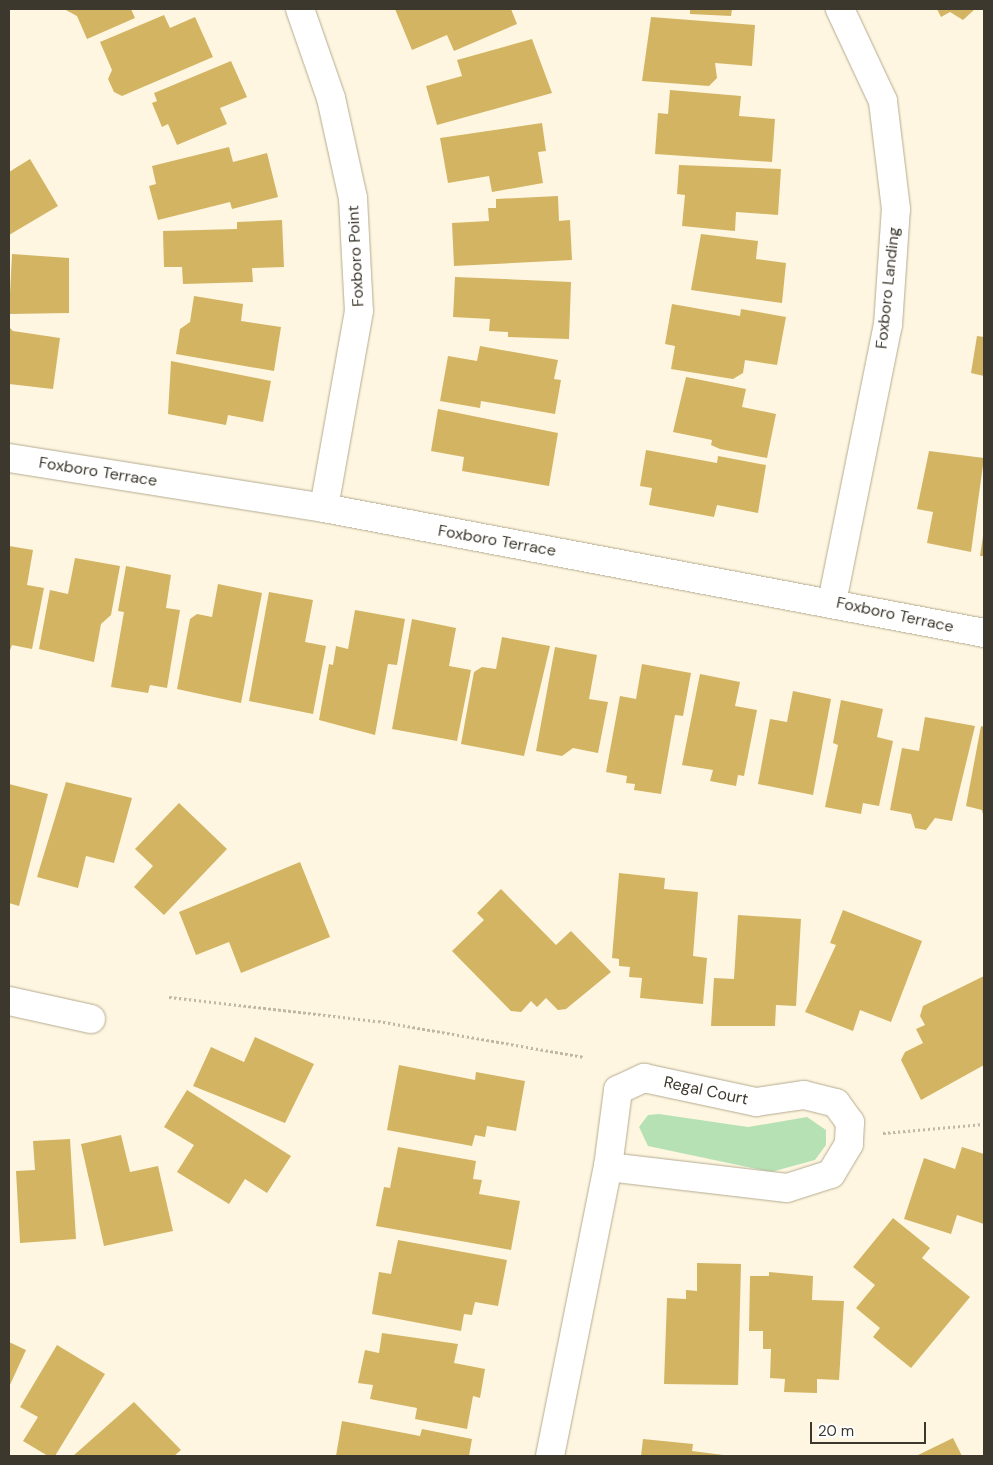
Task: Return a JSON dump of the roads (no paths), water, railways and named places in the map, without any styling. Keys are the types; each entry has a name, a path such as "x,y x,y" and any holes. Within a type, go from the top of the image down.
{"street":[{"name":"Foxboro Point","path":"300,9 331,98 353,198 359,311 324,508"},
{"name":"Foxboro Landing","path":"832,602 888,325 896,209 883,101 840,9"},
{"name":"Foxboro Terrace","path":"9,458 324,508 832,602 984,634"},
{"path":"9,1001 91,1019"},
{"name":"Regal Court","path":"550,1456 608,1167 618,1090 644,1078 756,1102 804,1095 836,1103 850,1122 849,1144 831,1174 787,1188 608,1167"}]}
